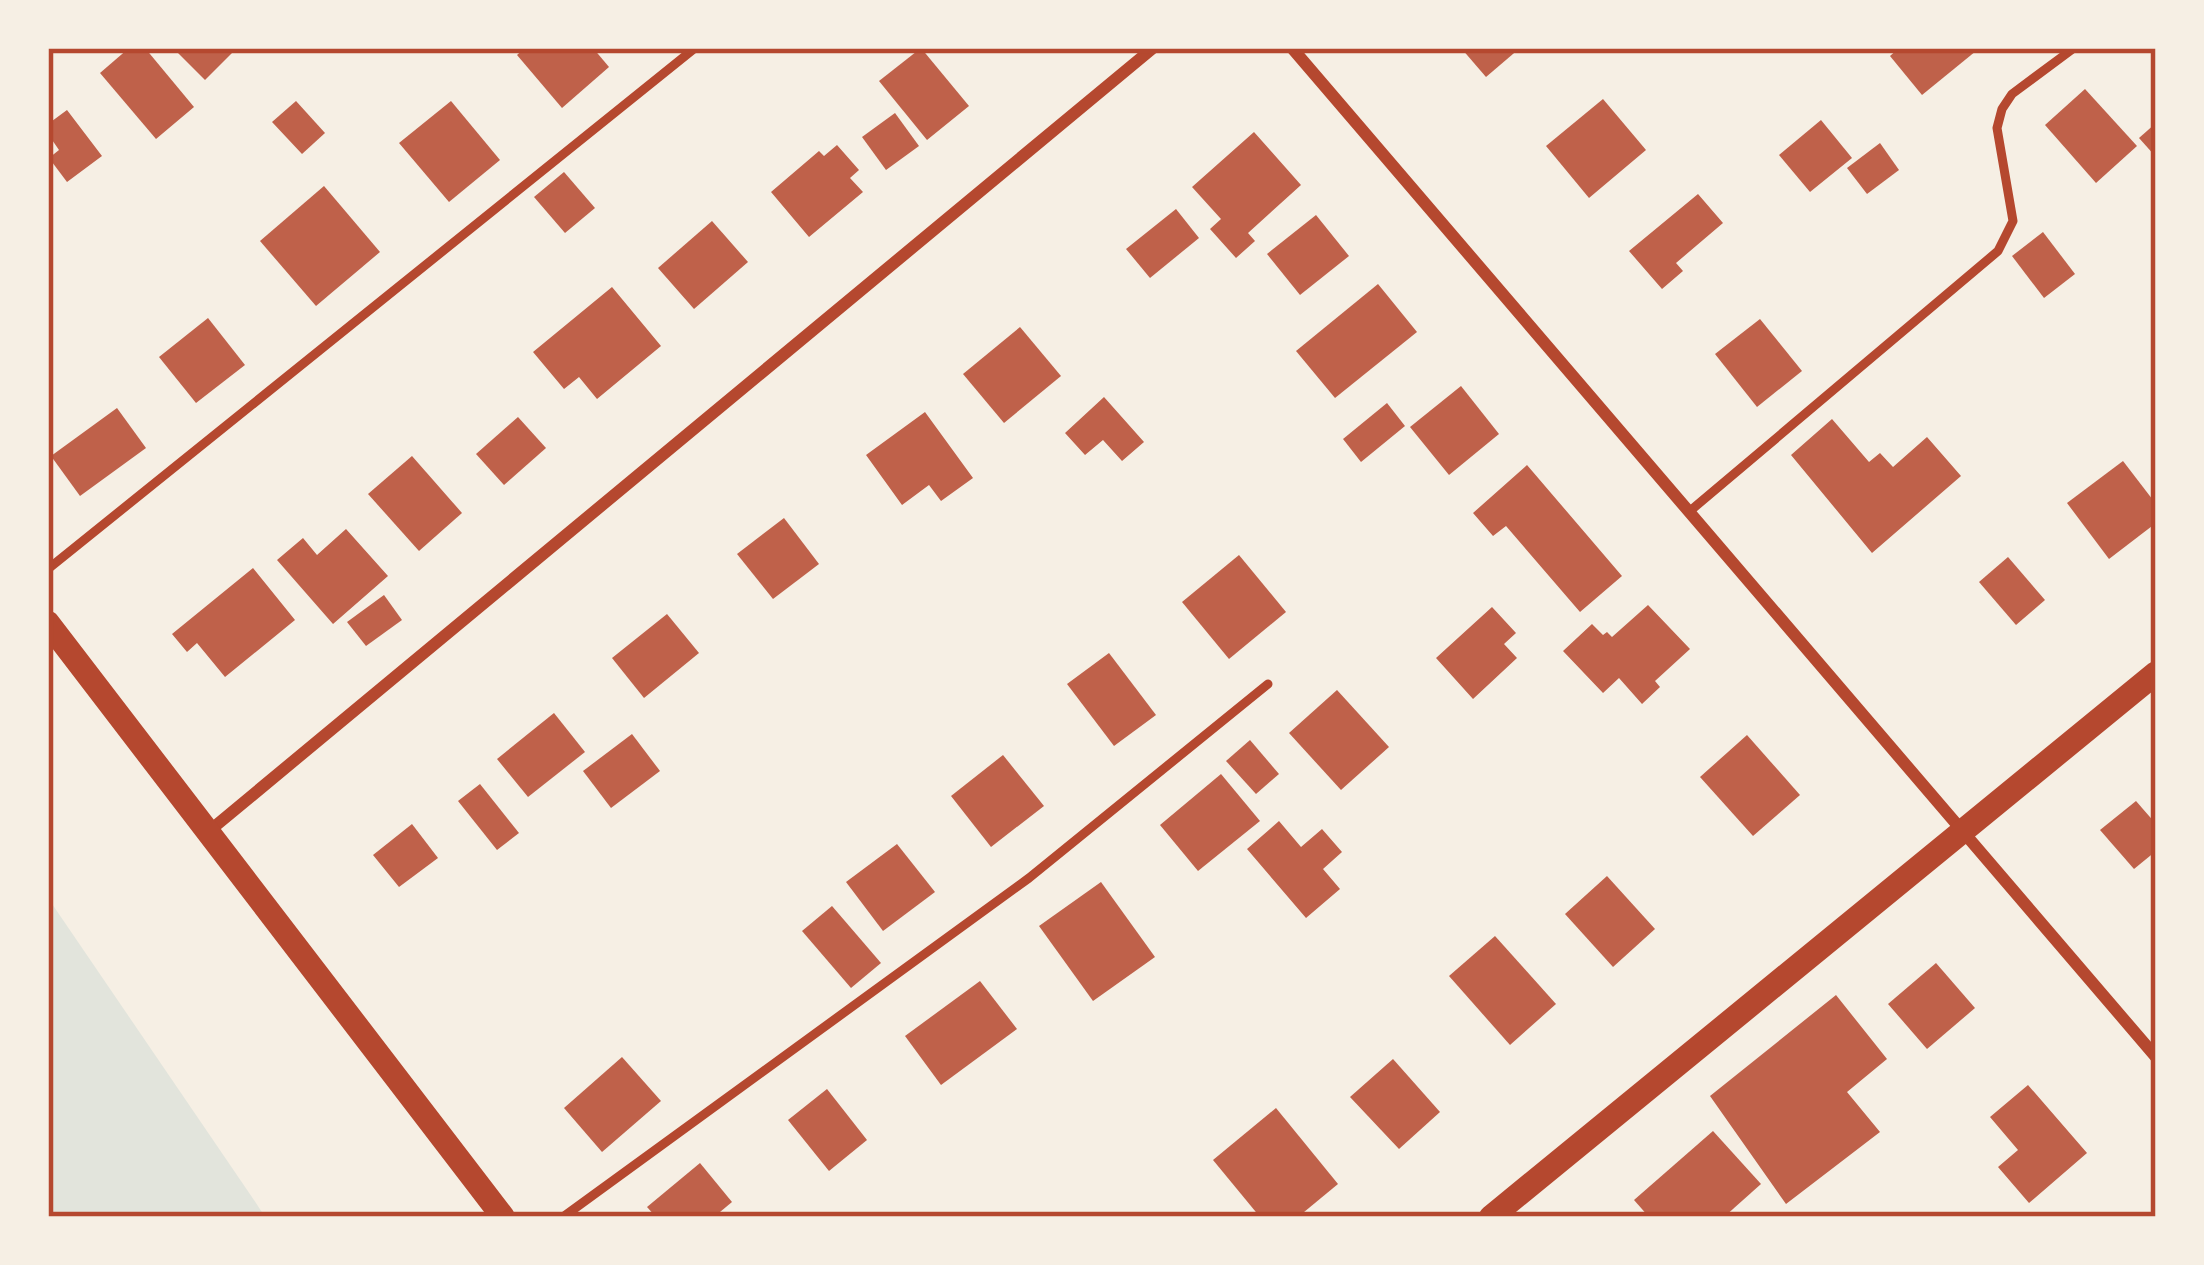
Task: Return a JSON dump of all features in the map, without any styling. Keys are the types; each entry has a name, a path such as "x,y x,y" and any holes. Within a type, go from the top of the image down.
{"main road":[{"path":"48,623 503,1217"},
{"path":"1491,1217 2156,673"}],"street":[{"path":"208,832 1153,48"},
{"path":"1292,48 2156,1057"}],"lane":[{"path":"48,569 694,48"},
{"path":"1690,511 1998,251 2013,221 1997,128 2002,109 2012,94 2074,48"},
{"path":"563,1217 1029,878 1268,684"}],"shaded area":[{"path":"48,898 256,1203 265,1217 48,1217"}],"building":[{"path":"129,48 145,48 194,107 156,139 100,73"},
{"path":"173,48 237,48 205,80"},
{"path":"525,48 593,48 609,67 562,108 517,55"},
{"path":"921,48 969,106 927,140 879,81"},
{"path":"1461,48 1520,48 1486,77"},
{"path":"1899,48 1976,51 1922,95 1890,56"},
{"path":"2085,89 2137,146 2096,183 2045,125"},
{"path":"1603,99 1646,150 1589,198 1546,146"},
{"path":"296,101 325,133 302,154 272,122"},
{"path":"451,101 500,160 449,202 399,143"},
{"path":"67,110 102,156 67,182 49,158 59,150 48,134 48,124"},
{"path":"895,113 919,146 886,170 862,137"},
{"path":"1821,120 1852,158 1810,192 1779,155"},
{"path":"2156,123 2156,157 2139,138"},
{"path":"1254,132 1301,185 1248,233 1255,241 1236,258 1210,229 1221,219 1192,187"},
{"path":"1880,143 1899,170 1867,194 1847,168"},
{"path":"837,145 859,170 850,178 863,192 809,237 771,192 819,151 824,156"},
{"path":"564,172 595,208 565,233 534,197"},
{"path":"324,186 380,252 316,306 260,241"},
{"path":"1698,194 1723,223 1676,263 1683,271 1662,289 1629,251"},
{"path":"1176,209 1199,238 1150,278 1126,249"},
{"path":"1316,215 1349,256 1300,295 1267,254"},
{"path":"712,221 748,262 694,309 658,268"},
{"path":"2043,232 2075,274 2044,298 2012,256"},
{"path":"1378,284 1417,332 1335,398 1296,351"},
{"path":"612,287 661,346 597,399 579,377 564,389 533,352"},
{"path":"208,318 245,365 196,403 159,357"},
{"path":"1760,319 1802,371 1757,407 1715,354"},
{"path":"1020,327 1061,376 1004,423 963,374"},
{"path":"1461,386 1499,434 1449,475 1410,427"},
{"path":"1104,397 1144,442 1122,461 1103,440 1085,455 1065,433"},
{"path":"1387,403 1405,426 1361,462 1343,439"},
{"path":"117,408 146,448 80,496 51,456"},
{"path":"925,412 973,478 941,501 929,485 902,505 866,455"},
{"path":"518,417 546,448 504,485 476,454"},
{"path":"1832,419 1869,462 1880,453 1893,467 1927,437 1961,476 1872,553 1791,455"},
{"path":"412,456 462,513 419,551 368,494"},
{"path":"2123,461 2156,504 2156,523 2109,559 2067,503"},
{"path":"1527,465 1622,576 1580,612 1506,526 1493,536 1473,513"},
{"path":"784,518 819,564 773,599 737,554"},
{"path":"346,529 388,576 333,624 277,560 303,538 317,555"},
{"path":"1239,555 1286,612 1229,659 1182,602"},
{"path":"2008,557 2045,600 2016,625 1979,582"},
{"path":"253,568 295,620 225,677 197,643 187,652 172,634"},
{"path":"384,595 402,620 366,646 347,622"},
{"path":"1648,605 1690,649 1655,681 1660,687 1642,704 1619,678 1603,693 1563,651 1592,624 1612,637"},
{"path":"1492,607 1516,633 1504,644 1517,658 1473,699 1436,658"},
{"path":"667,614 699,653 644,698 612,658"},
{"path":"1109,653 1156,715 1114,746 1067,684"},
{"path":"1337,690 1389,747 1341,790 1289,733"},
{"path":"554,713 585,752 528,797 497,759"},
{"path":"632,734 660,771 611,808 583,771"},
{"path":"1747,735 1800,795 1753,836 1700,777"},
{"path":"1250,740 1279,774 1256,794 1226,761"},
{"path":"1003,755 1044,806 991,847 951,796"},
{"path":"1221,774 1260,821 1198,871 1160,825"},
{"path":"480,784 519,833 497,850 458,801"},
{"path":"2136,801 2156,824 2156,851 2134,869 2100,830"},
{"path":"1279,821 1301,847 1322,829 1342,852 1323,869 1340,889 1306,918 1247,849"},
{"path":"412,824 438,858 399,887 373,855"},
{"path":"897,844 935,892 883,931 846,882"},
{"path":"1607,876 1655,929 1613,967 1565,914"},
{"path":"1101,882 1155,957 1093,1001 1039,926"},
{"path":"832,906 881,963 851,988 802,931"},
{"path":"1495,936 1556,1004 1510,1045 1449,976"},
{"path":"1936,963 1975,1008 1927,1049 1888,1004"},
{"path":"980,981 1017,1029 941,1085 905,1036"},
{"path":"1836,995 1887,1059 1847,1092 1880,1132 1786,1204 1710,1096"},
{"path":"622,1057 661,1101 602,1152 564,1108"},
{"path":"1393,1059 1440,1112 1399,1149 1350,1097"},
{"path":"2028,1085 2087,1153 2029,1203 1998,1167 2018,1150 1990,1117"},
{"path":"827,1089 867,1140 829,1171 788,1120"},
{"path":"1276,1108 1338,1184 1298,1217 1260,1217 1213,1160"},
{"path":"1713,1131 1761,1184 1724,1217 1649,1217 1634,1200"},
{"path":"700,1163 732,1202 714,1217 656,1217 647,1207"}]}
